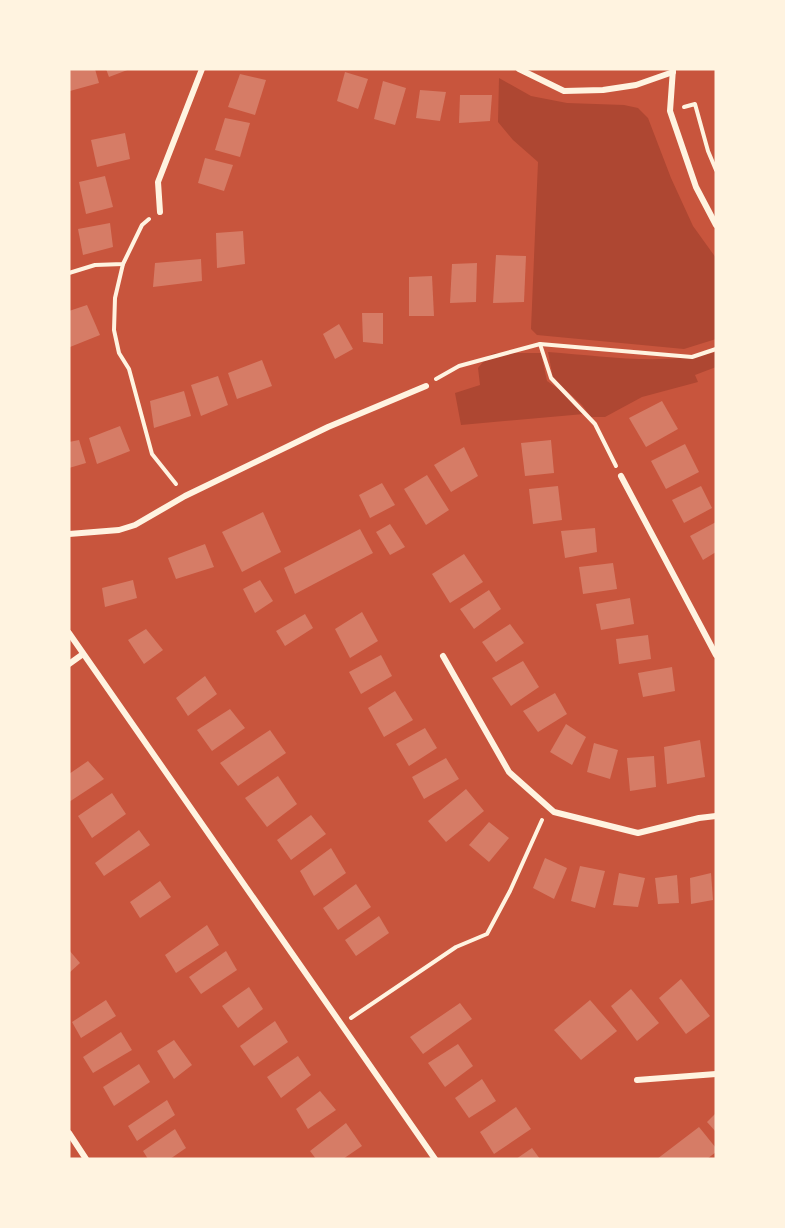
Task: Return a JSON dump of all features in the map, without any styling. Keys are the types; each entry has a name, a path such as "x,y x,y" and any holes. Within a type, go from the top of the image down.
{"street":[{"path":"160,212 158,182 202,69"},
{"path":"519,69 564,91 603,90 636,85 673,70 670,111 696,187 716,225"},
{"path":"69,534 119,530 135,525 185,496 328,427 426,386"},
{"path":"621,476 716,655"},
{"path":"69,633 435,1159"},
{"path":"69,664 83,654"},
{"path":"443,656 509,772 554,812 638,833 716,816"},
{"path":"637,1080 716,1074"},
{"path":"69,1133 86,1159"}],"path":[{"path":"670,111 695,104 708,151 716,170"},
{"path":"160,212 142,225 123,264 115,298 114,330 120,353 129,369 152,454 185,496"},
{"path":"69,273 95,265 123,264"},
{"path":"540,344 551,378 595,424 621,476"},
{"path":"426,386 459,366 540,344 692,357 716,349"},
{"path":"341,1025 456,947 487,934 510,891 548,807"}],"shaded area":[{"path":"499,78 531,96 567,103 624,105 638,108 648,118 671,178 693,226 716,258 716,339 684,349 537,335 531,329 538,162 513,140 498,122"},
{"path":"548,352 654,359 716,352 716,367 695,375 698,382 642,397 605,417 591,417 582,405 553,378"},
{"path":"495,353 541,353 547,381 563,392 584,414 461,425 455,393 480,385 478,368 488,356"}],"building":[{"path":"69,69 95,69 99,83 70,91"},
{"path":"106,69 130,69 109,77"},
{"path":"345,72 368,79 358,109 337,101"},
{"path":"240,74 266,80 255,115 228,107"},
{"path":"383,81 406,88 395,125 374,119"},
{"path":"420,90 446,92 440,121 416,118"},
{"path":"460,95 492,95 490,121 459,123"},
{"path":"225,118 250,123 240,157 215,150"},
{"path":"125,133 130,159 97,167 91,140"},
{"path":"205,158 233,165 224,191 198,183"},
{"path":"105,176 113,207 86,214 79,182"},
{"path":"110,223 113,247 83,255 78,229"},
{"path":"243,231 245,264 217,268 216,233"},
{"path":"496,255 526,256 524,302 493,303"},
{"path":"201,259 202,281 153,287 155,263"},
{"path":"477,263 476,302 450,303 452,264"},
{"path":"432,276 434,316 409,316 409,277"},
{"path":"87,305 100,335 70,347 69,311"},
{"path":"362,313 383,313 383,344 363,342"},
{"path":"339,324 353,349 335,359 323,334"},
{"path":"262,360 272,386 237,399 228,373"},
{"path":"218,376 228,405 201,416 191,385"},
{"path":"184,391 191,416 154,428 150,401"},
{"path":"662,401 678,429 646,447 629,418"},
{"path":"120,426 130,451 97,464 89,438"},
{"path":"79,440 86,463 69,468 69,442"},
{"path":"551,440 554,473 525,476 521,443"},
{"path":"685,444 699,472 666,489 651,461"},
{"path":"464,447 478,476 451,492 434,465"},
{"path":"427,475 449,510 426,525 404,489"},
{"path":"382,483 395,505 370,518 359,495"},
{"path":"558,486 562,520 533,524 529,489"},
{"path":"701,486 712,508 684,523 672,500"},
{"path":"263,512 281,552 242,572 222,532"},
{"path":"716,522 716,552 703,560 690,536"},
{"path":"390,524 405,547 390,555 376,532"},
{"path":"595,528 597,552 565,558 561,531"},
{"path":"360,529 373,553 295,594 284,568"},
{"path":"205,544 214,567 176,579 168,558"},
{"path":"464,554 483,582 450,603 432,574"},
{"path":"613,563 617,589 583,594 579,567"},
{"path":"133,580 137,598 105,607 102,588"},
{"path":"260,580 273,601 255,613 243,589"},
{"path":"489,590 501,609 474,629 460,609"},
{"path":"630,598 634,624 601,630 596,604"},
{"path":"362,612 378,641 350,658 335,629"},
{"path":"305,614 313,628 285,646 276,631"},
{"path":"510,624 524,643 496,662 482,642"},
{"path":"146,629 163,650 144,664 128,640"},
{"path":"648,635 651,659 619,664 616,639"},
{"path":"381,655 392,676 361,694 349,672"},
{"path":"523,661 539,687 511,706 492,678"},
{"path":"672,667 675,691 643,697 638,673"},
{"path":"205,676 217,694 188,716 176,698"},
{"path":"395,691 413,720 384,737 368,708"},
{"path":"555,693 567,714 538,732 523,711"},
{"path":"230,709 245,728 212,751 197,730"},
{"path":"566,724 586,737 572,765 550,752"},
{"path":"425,728 437,748 409,766 396,744"},
{"path":"270,730 286,753 238,786 220,763"},
{"path":"700,740 705,777 667,784 664,747"},
{"path":"594,743 618,750 610,779 587,772"},
{"path":"654,756 656,787 630,791 627,758"},
{"path":"446,758 459,779 424,799 412,777"},
{"path":"88,761 104,779 69,802 69,774"},
{"path":"278,776 297,804 267,827 245,798"},
{"path":"466,789 484,811 446,842 428,821"},
{"path":"112,793 126,814 92,838 78,816"},
{"path":"311,815 326,834 291,860 277,840"},
{"path":"489,822 509,838 489,862 469,845"},
{"path":"139,830 150,845 104,876 95,863"},
{"path":"331,848 346,873 314,896 300,871"},
{"path":"545,858 567,868 554,899 533,888"},
{"path":"580,866 605,871 595,908 571,901"},
{"path":"619,873 645,878 638,907 613,905"},
{"path":"711,873 713,900 691,904 690,878"},
{"path":"677,875 679,903 658,904 655,878"},
{"path":"160,881 171,897 140,918 130,902"},
{"path":"356,884 371,907 338,930 323,908"},
{"path":"379,916 389,933 356,956 345,940"},
{"path":"207,925 219,945 176,973 165,955"},
{"path":"69,950 80,963 69,973"},
{"path":"226,951 237,970 201,994 189,977"},
{"path":"681,979 710,1016 686,1034 659,998"},
{"path":"249,987 263,1009 238,1028 222,1006"},
{"path":"631,989 659,1023 637,1041 611,1006"},
{"path":"106,1000 116,1016 81,1038 72,1022"},
{"path":"590,1000 617,1031 581,1060 554,1030"},
{"path":"460,1003 472,1019 423,1054 410,1037"},
{"path":"275,1021 288,1042 254,1066 240,1046"},
{"path":"121,1032 132,1050 93,1073 83,1057"},
{"path":"174,1040 192,1065 174,1079 157,1051"},
{"path":"458,1044 473,1066 445,1087 428,1063"},
{"path":"298,1056 311,1075 281,1098 267,1077"},
{"path":"139,1064 150,1082 114,1106 103,1087"},
{"path":"482,1079 496,1101 469,1118 455,1098"},
{"path":"320,1091 336,1110 308,1129 296,1109"},
{"path":"167,1100 175,1115 137,1141 128,1126"},
{"path":"516,1107 531,1129 494,1154 480,1132"},
{"path":"716,1113 716,1132 707,1122"},
{"path":"346,1123 362,1146 343,1159 316,1159 310,1151"},
{"path":"699,1127 716,1148 716,1152 707,1159 657,1159"},
{"path":"175,1129 186,1148 170,1159 148,1159 143,1151"},
{"path":"532,1148 540,1159 516,1159"}]}
